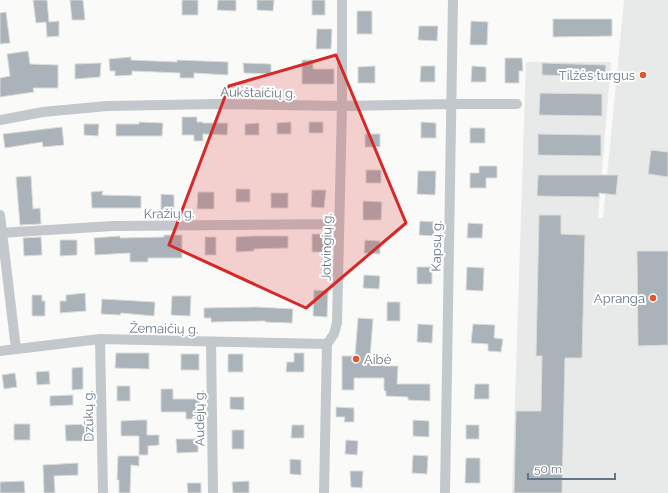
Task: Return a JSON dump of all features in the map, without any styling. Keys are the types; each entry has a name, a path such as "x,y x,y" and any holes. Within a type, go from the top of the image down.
{"street":[{"name":"Jotvingių g.","path":"324,493 327,344 334,334 337,323 342,106 342,0"},
{"name":"Kapsų g.","path":"445,493 453,0"},
{"name":"Aukštaičių g.","path":"0,120 43,112 107,106 218,104 342,106 517,104"},
{"path":"0,215 16,349"},
{"name":"Kražių g.","path":"2,233 113,226 339,224"},
{"name":"Žemaičių g.","path":"0,351 100,339 327,344"},
{"name":"Dzūkų g.","path":"100,339 103,493"},
{"name":"Audėjų g.","path":"211,342 213,493"}],"highlighted area":[{"path":"336,55 406,223 306,308 169,245 229,86"}],"shaded area":[{"path":"624,0 668,0 668,493 512,493 526,62 611,62 598,218 603,218"}],"building":[{"path":"33,0 47,0 49,22 59,21 59,36 47,37 46,22 36,23"},
{"path":"70,0 83,0 85,20 72,20"},
{"path":"182,0 198,0 198,15 182,15"},
{"path":"218,0 236,0 236,11 217,10"},
{"path":"257,0 274,0 273,11 257,10"},
{"path":"312,0 325,0 325,15 312,15"},
{"path":"357,11 372,11 372,34 357,34"},
{"path":"6,12 10,43 0,44 0,13"},
{"path":"553,19 612,19 612,36 553,37"},
{"path":"471,21 488,22 487,45 470,45"},
{"path":"419,26 438,26 437,41 418,40"},
{"path":"317,29 332,29 331,49 316,49"},
{"path":"28,51 30,64 58,65 58,88 33,88 34,92 0,97 0,78 10,76 7,54"},
{"path":"131,57 131,60 228,62 228,75 194,73 194,78 180,78 180,73 132,71 132,75 115,76 115,71 110,71 109,59"},
{"path":"505,58 522,58 523,71 519,71 519,83 505,83"},
{"path":"302,60 313,60 313,69 334,69 334,84 302,84"},
{"path":"101,63 100,77 75,79 75,64"},
{"path":"243,63 271,64 271,74 244,73"},
{"path":"542,63 606,65 605,77 542,75"},
{"path":"375,66 375,83 358,83 358,67"},
{"path":"421,66 435,66 435,82 420,82"},
{"path":"472,66 486,67 486,82 471,82"},
{"path":"540,93 602,94 602,116 539,115"},
{"path":"182,117 197,117 197,122 203,123 228,123 227,135 203,134 203,141 194,141 194,135 182,135"},
{"path":"139,122 163,123 162,136 116,136 116,124 139,124"},
{"path":"291,122 291,134 277,134 277,123"},
{"path":"309,122 323,122 323,133 309,133"},
{"path":"421,122 436,123 436,138 421,138"},
{"path":"259,123 259,135 245,135 245,124"},
{"path":"84,124 99,124 98,136 84,135"},
{"path":"62,127 64,145 43,147 42,142 5,148 3,134"},
{"path":"470,128 485,128 485,143 470,143"},
{"path":"365,134 380,134 380,147 365,147"},
{"path":"538,134 601,135 601,156 538,155"},
{"path":"651,150 668,152 668,177 648,174"},
{"path":"479,166 497,166 497,178 486,178 486,188 470,188 470,173 479,173"},
{"path":"366,170 381,170 381,183 366,183"},
{"path":"418,171 436,171 435,195 417,194"},
{"path":"538,175 618,175 616,195 599,193 599,197 537,196"},
{"path":"31,176 33,209 40,208 41,224 20,225 16,177"},
{"path":"236,189 250,189 250,202 236,202"},
{"path":"312,190 326,190 324,208 311,207"},
{"path":"103,191 102,195 141,196 141,208 92,208 91,192"},
{"path":"198,192 214,192 214,209 197,209"},
{"path":"271,193 288,193 288,208 271,208"},
{"path":"161,194 174,195 174,210 161,210"},
{"path":"363,201 382,202 381,220 363,220"},
{"path":"539,215 561,215 561,234 585,235 582,358 565,358 562,493 514,493 516,411 541,411 542,356 536,356"},
{"path":"420,221 434,222 434,236 419,235"},
{"path":"468,223 483,224 482,238 467,238"},
{"path":"312,234 326,234 325,252 312,252"},
{"path":"164,235 182,235 182,258 148,258 148,262 130,262 130,253 95,255 94,238 120,236 120,238 164,237"},
{"path":"288,236 288,248 254,249 254,251 236,252 236,237"},
{"path":"41,237 42,255 24,256 23,238"},
{"path":"205,237 216,237 216,255 205,255"},
{"path":"60,240 77,240 77,255 60,256"},
{"path":"365,240 380,241 380,254 364,253"},
{"name":"Apranga","path":"637,251 668,251 668,345 638,346"},
{"path":"417,267 432,267 432,284 417,284"},
{"path":"467,267 484,268 483,291 466,290"},
{"path":"364,275 380,276 379,289 363,288"},
{"path":"314,290 328,291 327,317 313,316"},
{"path":"85,293 86,311 60,313 60,301 66,301 66,295"},
{"path":"32,295 42,295 42,301 45,301 45,316 32,316"},
{"path":"172,296 191,296 190,316 171,315"},
{"path":"102,299 155,302 154,316 121,313 120,315 101,314"},
{"path":"387,302 400,302 400,321 387,321"},
{"path":"257,307 293,309 292,323 265,321 211,322 211,318 204,318 204,308"},
{"path":"358,318 373,319 370,357 375,357 375,359 383,359 383,366 398,366 397,384 430,384 430,401 408,400 408,397 386,396 386,391 384,390 384,378 354,378 354,390 342,390 342,356 355,356"},
{"path":"418,324 433,325 432,343 417,342"},
{"path":"473,324 495,325 494,338 503,339 501,352 488,351 488,344 471,343"},
{"path":"116,353 149,353 149,369 115,368"},
{"path":"294,353 304,353 304,372 286,372 287,362 294,362"},
{"path":"181,354 199,354 199,370 181,370"},
{"path":"228,354 243,354 243,372 228,372"},
{"path":"83,367 83,389 72,390 72,368"},
{"path":"49,371 50,384 37,385 36,372"},
{"path":"15,373 17,387 4,389 2,375"},
{"path":"475,384 489,384 489,399 474,399"},
{"path":"117,386 130,386 130,401 117,401"},
{"path":"161,389 173,389 173,399 200,399 200,419 186,419 186,412 161,412"},
{"path":"73,395 73,405 50,406 50,396"},
{"path":"230,397 244,397 244,410 230,409"},
{"path":"336,407 354,408 354,422 344,422 345,417 336,417"},
{"path":"147,420 147,435 159,435 159,445 148,446 148,455 139,455 139,436 121,436 121,421"},
{"path":"413,420 429,421 429,437 413,436"},
{"path":"14,424 30,424 30,440 14,440"},
{"path":"89,424 89,441 66,441 65,425"},
{"path":"292,425 304,425 304,438 291,438"},
{"path":"466,425 479,425 479,439 466,439"},
{"path":"232,430 244,430 244,449 232,449"},
{"path":"176,439 198,439 198,452 177,453"},
{"path":"346,440 358,441 357,455 345,454"},
{"path":"413,455 428,456 427,474 412,473"},
{"path":"118,456 139,456 139,466 131,465 130,493 119,493 119,480 117,480"},
{"path":"466,458 480,458 480,483 465,483"},
{"path":"290,459 301,460 301,475 290,474"},
{"path":"78,463 78,475 54,476 55,493 44,493 43,465"},
{"path":"350,471 363,471 362,488 351,487"},
{"path":"24,481 25,493 0,493 0,482"},
{"path":"249,481 249,493 233,493 232,482"},
{"path":"187,483 201,483 201,493 188,493"}],"place":[{"name":"Tilžės turgus","path":"643,75"},
{"name":"Apranga","path":"653,298"},
{"name":"Aibė","path":"356,359"}]}
